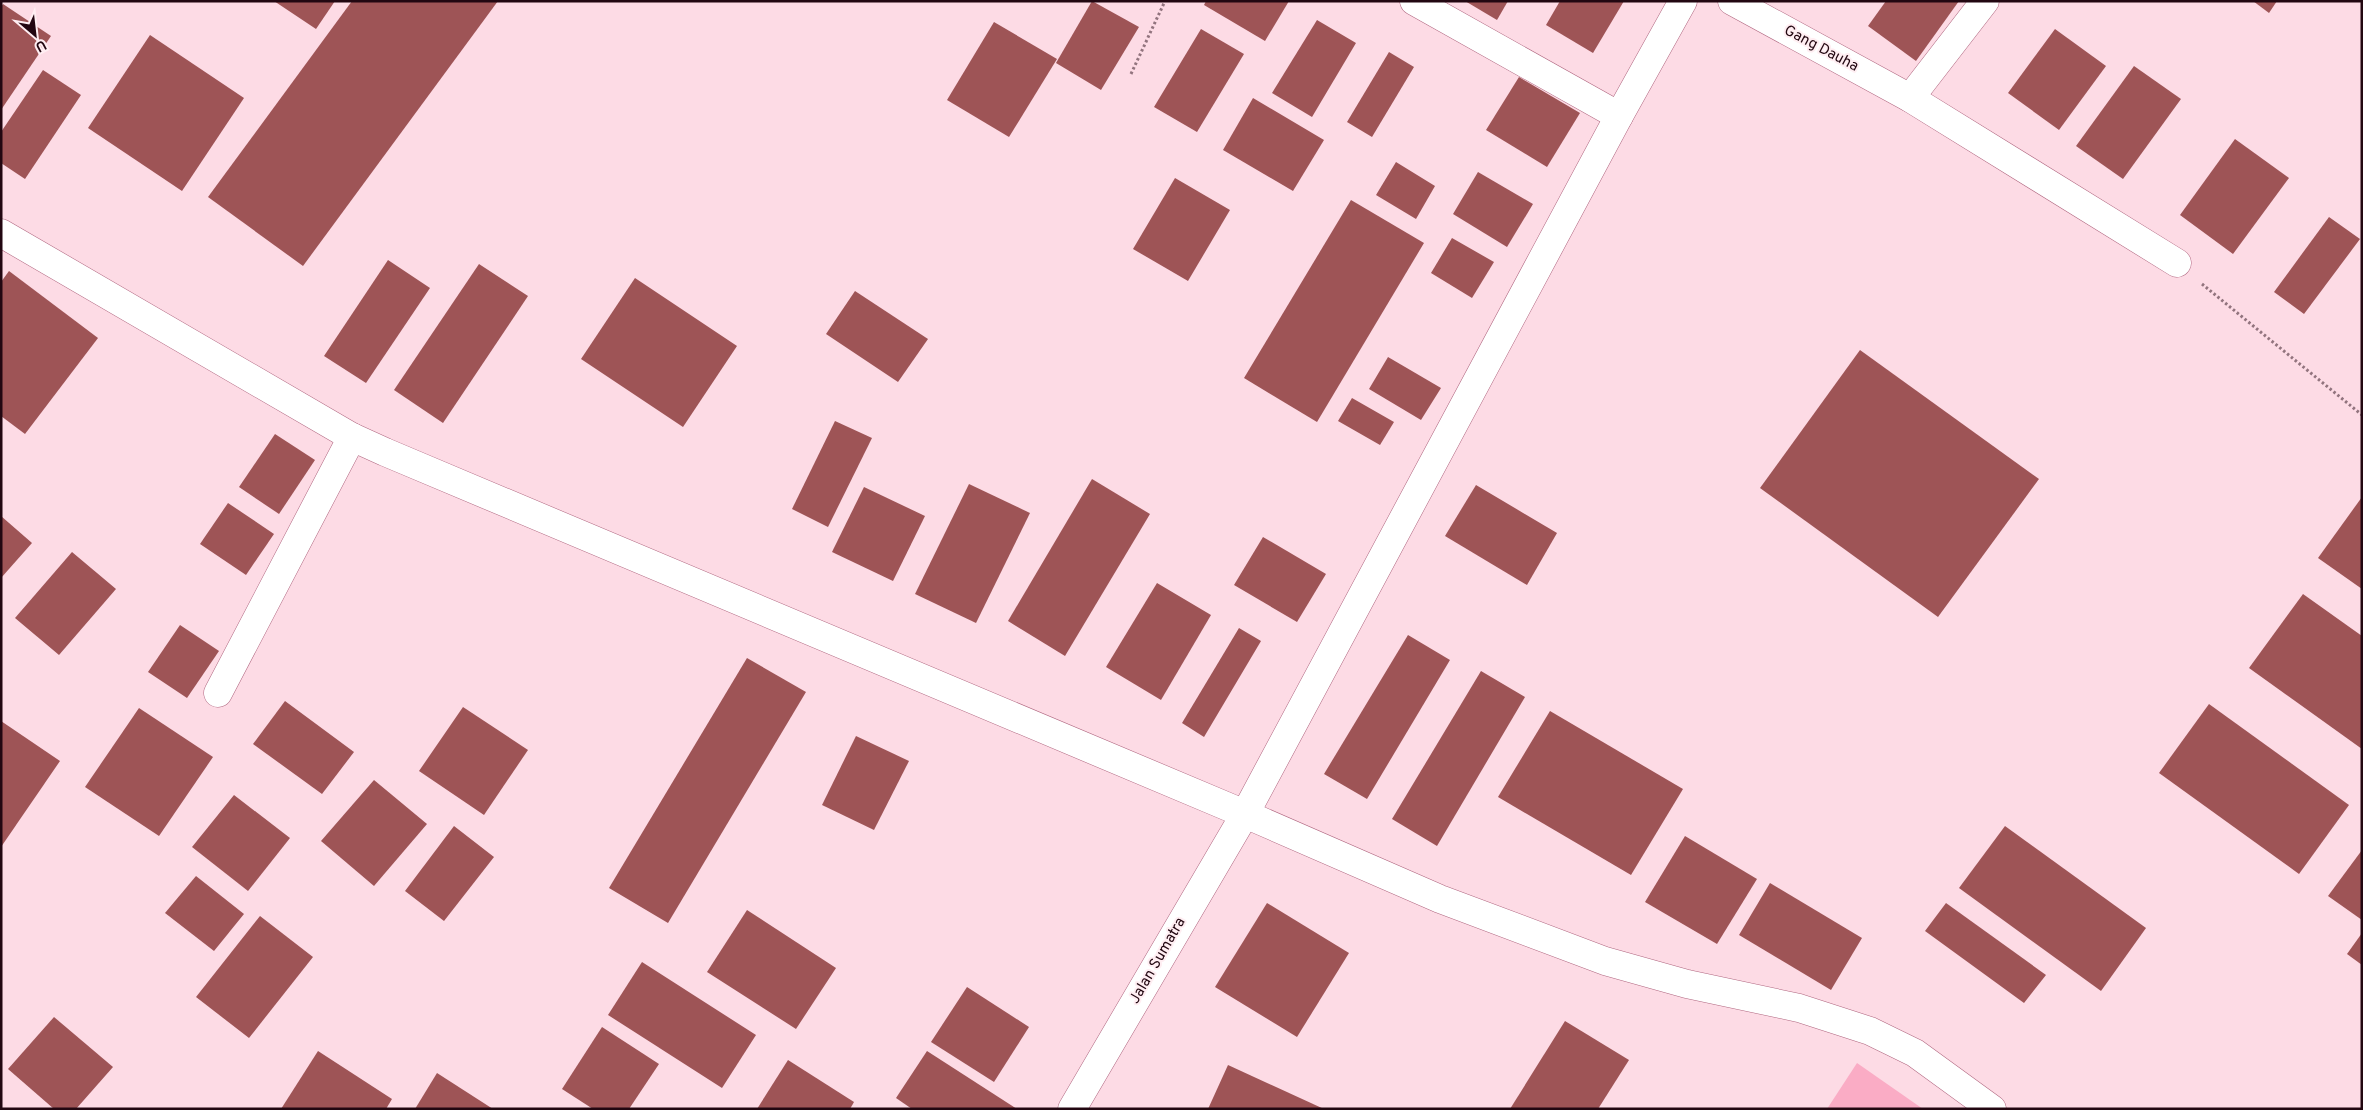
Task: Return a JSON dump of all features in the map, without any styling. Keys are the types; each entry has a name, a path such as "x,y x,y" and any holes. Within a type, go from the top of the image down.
{"street":[{"path":"1414,1 1619,116"},
{"name":"Jalan Sumatra","path":"1072,1109 1245,814 1619,116 1683,1"},
{"name":"Gang Dauha","path":"1732,1 1910,98 2177,262"},
{"path":"1910,98 1985,1"},
{"path":"1,233 352,436 1245,814 1440,899 1604,961 1687,984 1799,1008 1870,1031 1915,1053 1992,1109"},
{"path":"218,693 352,436"}],"path":[{"path":"1130,74 1165,1"},
{"path":"2177,262 2362,415"}],"shaded area":[{"path":"1857,1063 1923,1109 1827,1109"}],"building":[{"path":"274,1 335,1 316,29"},
{"path":"352,1 498,1 303,266 208,197"},
{"path":"1092,1 1139,27 1101,90 1056,63"},
{"path":"1206,1 1289,1 1265,41 1204,5"},
{"path":"1465,1 1508,1 1497,20"},
{"path":"1560,1 1624,1 1593,53 1546,25"},
{"path":"1886,1 1959,1 1916,61 1868,26"},
{"path":"2253,1 2277,1 2269,13"},
{"path":"3,4 51,36 1,110 1,7"},
{"path":"1317,20 1356,43 1312,117 1272,93"},
{"path":"994,22 1057,59 1009,137 947,100"},
{"path":"1201,29 1244,54 1197,132 1154,107"},
{"path":"2055,29 2106,66 2059,130 2008,93"},
{"path":"150,35 244,98 182,191 88,128"},
{"path":"1389,52 1414,67 1372,137 1347,122"},
{"path":"2134,66 2181,99 2123,179 2076,146"},
{"path":"43,70 81,95 25,179 1,163 1,132"},
{"path":"1519,77 1580,113 1547,167 1486,130"},
{"path":"1253,98 1324,140 1293,191 1223,150"},
{"path":"2235,139 2289,178 2233,254 2180,215"},
{"path":"1396,162 1435,186 1416,219 1376,195"},
{"path":"1478,172 1533,204 1507,247 1453,214"},
{"path":"1175,178 1230,210 1188,281 1133,249"},
{"path":"1351,200 1424,243 1317,422 1244,378"},
{"path":"2329,217 2360,239 2304,314 2274,292"},
{"path":"1452,238 1494,262 1472,298 1431,273"},
{"path":"388,260 430,288 366,383 324,356"},
{"path":"479,264 528,296 443,423 394,390"},
{"path":"9,271 98,338 25,434 1,416 1,282"},
{"path":"635,278 737,346 683,427 581,359"},
{"path":"855,291 928,339 898,382 826,334"},
{"path":"1860,350 2039,479 1938,617 1760,488"},
{"path":"1388,357 1441,388 1421,420 1369,389"},
{"path":"1352,398 1394,422 1380,445 1338,421"},
{"path":"835,421 872,438 828,527 792,509"},
{"path":"275,434 315,460 279,514 239,487"},
{"path":"1092,479 1150,514 1065,656 1008,621"},
{"path":"969,484 1030,513 976,623 915,594"},
{"path":"1476,485 1557,533 1527,585 1445,536"},
{"path":"864,487 925,516 893,581 832,552"},
{"path":"2362,497 2362,589 2318,558"},
{"path":"228,503 274,534 246,575 200,544"},
{"path":"1,516 32,543 1,578"},
{"path":"1263,537 1326,574 1297,622 1234,585"},
{"path":"72,552 116,589 59,655 15,618"},
{"path":"1157,583 1211,615 1161,700 1106,667"},
{"path":"2303,594 2362,636 2362,749 2249,668"},
{"path":"180,625 219,651 187,698 148,672"},
{"path":"1239,628 1261,641 1204,737 1182,723"},
{"path":"1408,635 1450,660 1367,799 1324,774"},
{"path":"747,658 806,692 668,923 609,888"},
{"path":"1481,671 1525,697 1437,846 1392,819"},
{"path":"285,701 354,752 322,794 253,744"},
{"path":"2209,704 2349,805 2299,874 2159,773"},
{"path":"463,707 528,750 484,815 419,771"},
{"path":"139,708 213,757 159,836 85,787"},
{"path":"1550,711 1683,789 1631,875 1498,797"},
{"path":"1,721 60,761 1,847"},
{"path":"856,736 909,761 874,830 822,805"},
{"path":"374,780 427,824 374,886 321,841"},
{"path":"234,795 290,838 248,891 192,847"},
{"path":"454,826 494,857 444,921 405,891"},
{"path":"2005,826 2146,928 2101,991 1959,888"},
{"path":"1685,836 1757,879 1717,944 1645,902"},
{"path":"2362,850 2362,920 2328,896"},
{"path":"196,876 244,914 214,951 165,913"},
{"path":"1770,883 1862,938 1831,990 1739,935"},
{"path":"1267,903 1349,953 1297,1037 1215,987"},
{"path":"1946,903 2046,975 2024,1003 1925,931"},
{"path":"747,910 836,968 796,1029 707,972"},
{"path":"260,916 313,957 249,1038 196,997"},
{"path":"2362,933 2362,965 2347,954"},
{"path":"642,962 756,1035 722,1088 608,1015"},
{"path":"967,987 1029,1027 994,1082 931,1042"},
{"path":"54,1017 113,1067 76,1109 54,1109 8,1069"},
{"path":"1565,1021 1629,1060 1598,1109 1510,1109"},
{"path":"602,1027 659,1064 629,1109 593,1109 562,1089"},
{"path":"318,1051 392,1099 386,1109 281,1109"},
{"path":"927,1051 1017,1109 912,1109 896,1098"},
{"path":"788,1060 854,1102 850,1109 757,1109"},
{"path":"1228,1065 1324,1109 1208,1109"},
{"path":"437,1073 493,1109 415,1109"}]}
